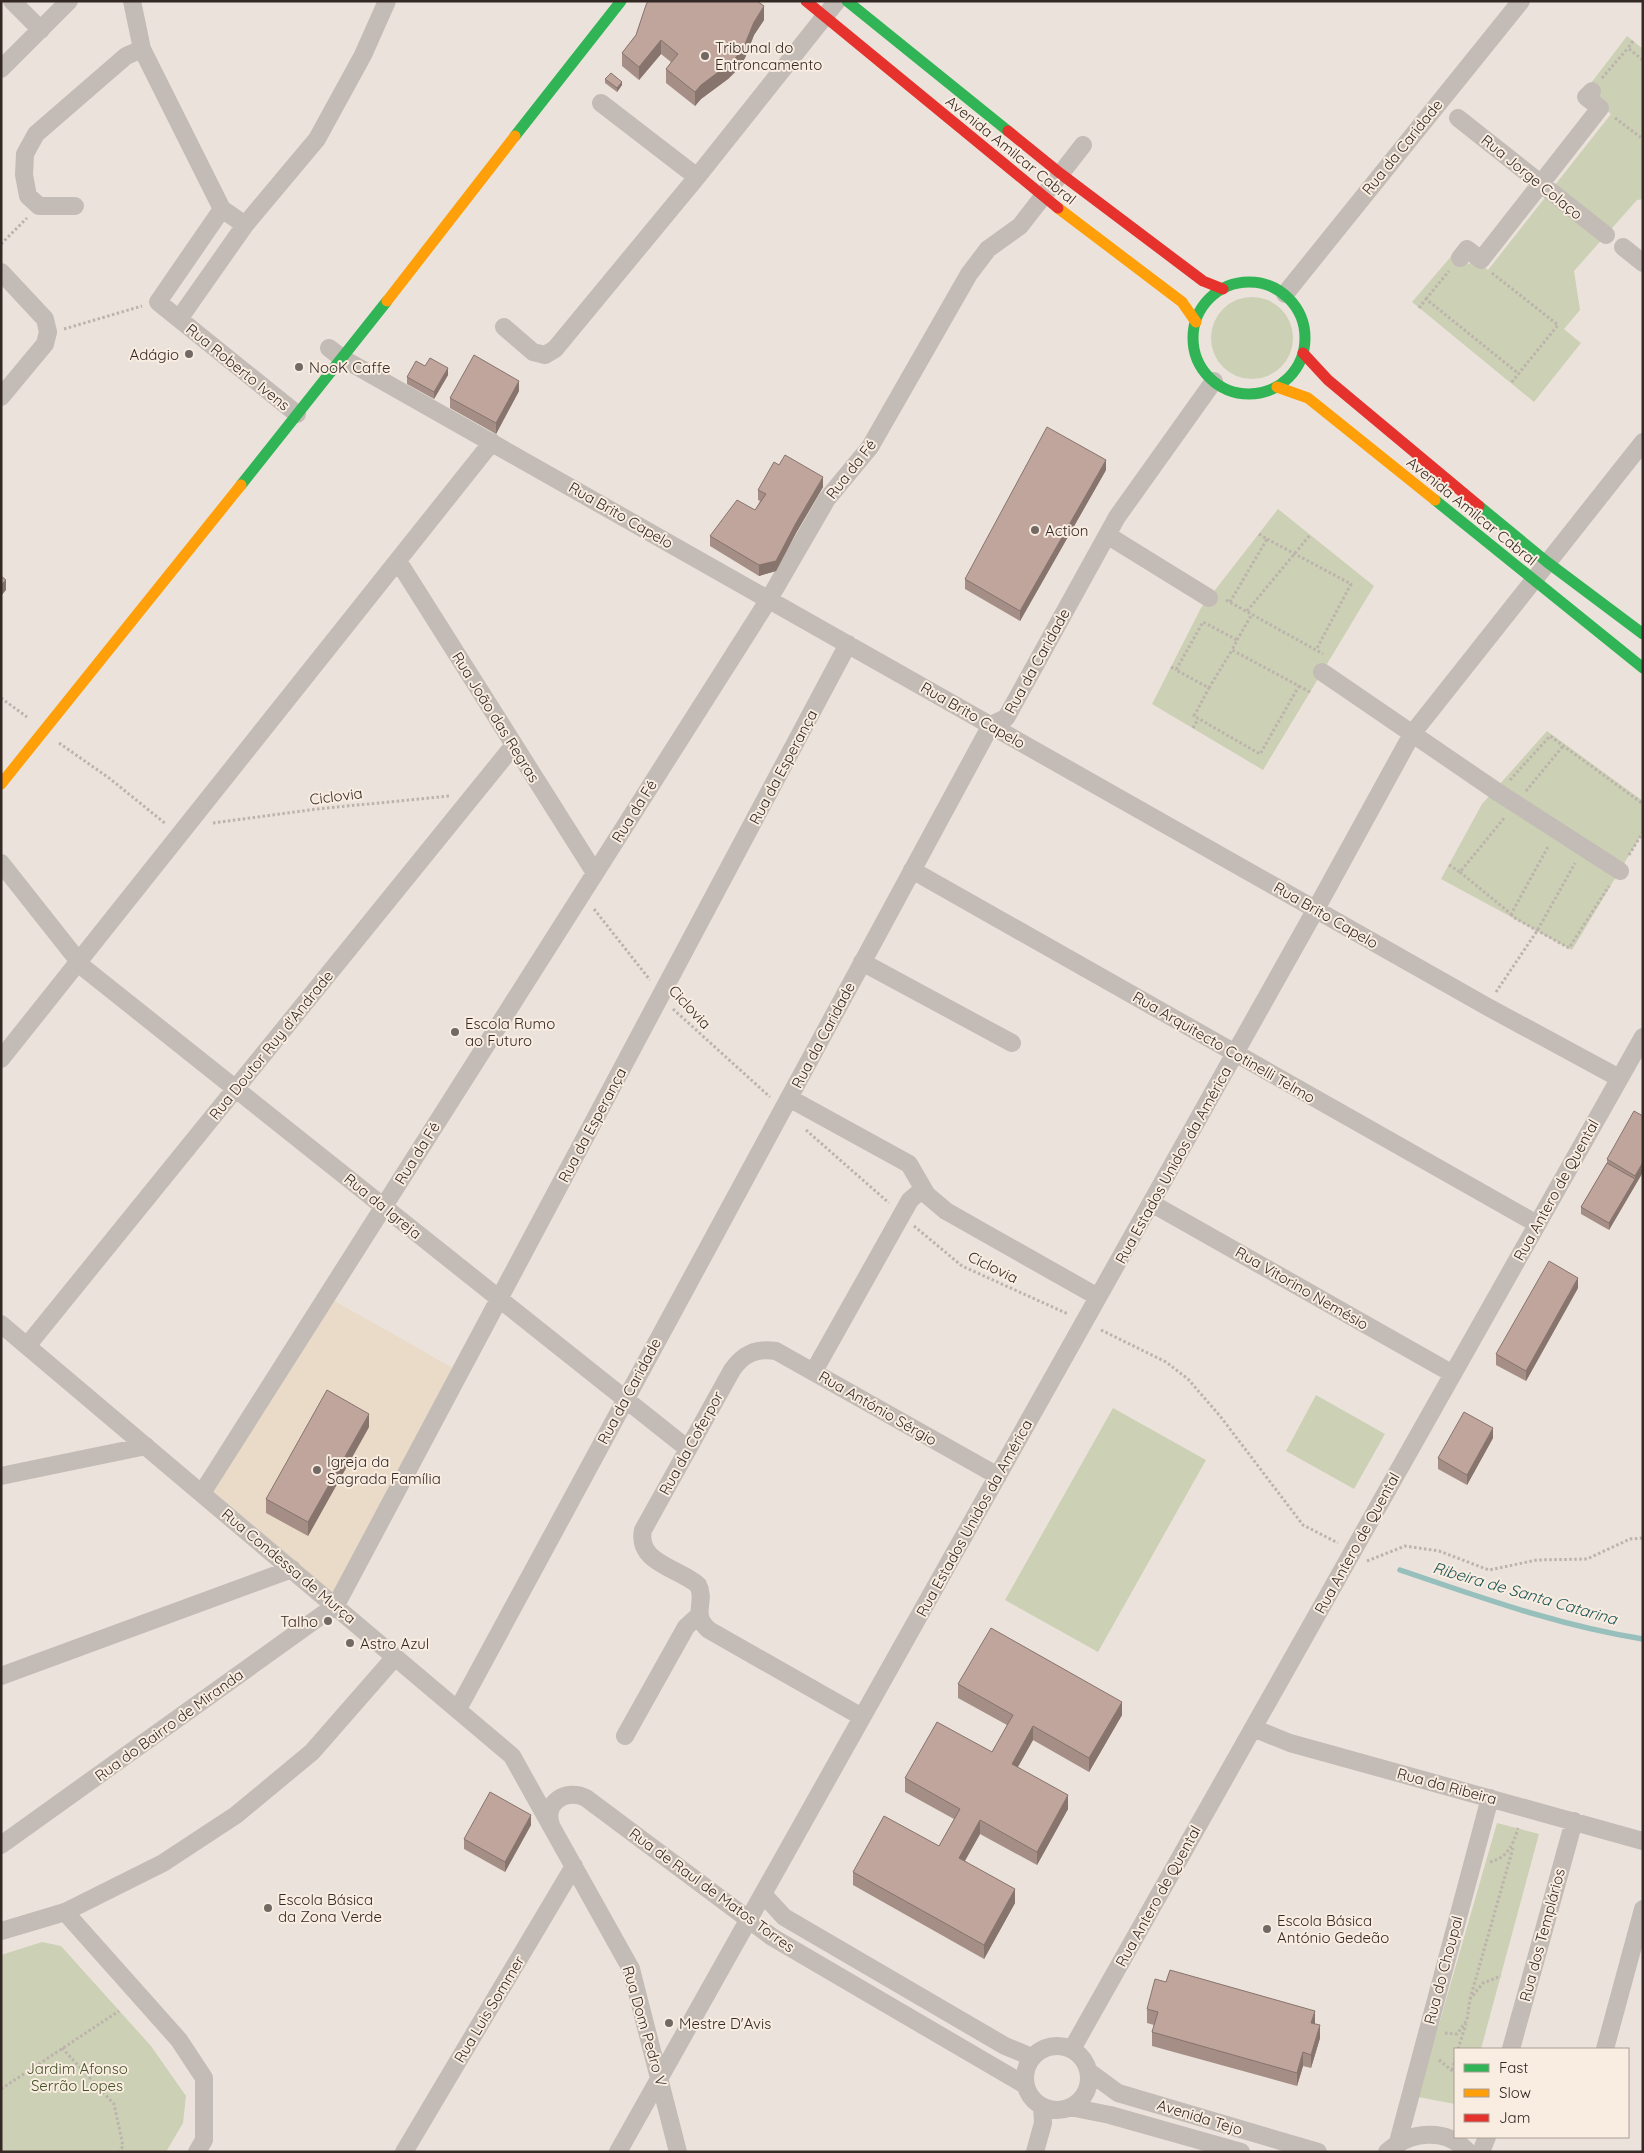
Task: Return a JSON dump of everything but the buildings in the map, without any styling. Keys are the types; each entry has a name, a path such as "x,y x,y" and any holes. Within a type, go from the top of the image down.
{"street":[{"path":"12,1 40,30"},
{"path":"1,69 69,1"},
{"path":"132,1 142,49 222,209 245,225"},
{"path":"179,320 245,225 317,139 363,55 387,1"},
{"path":"1,784 332,350 621,1"},
{"name":"Avenida Amilcar Cabral","path":"806,1 1043,196 1182,302 1196,322"},
{"path":"504,327 533,352 545,355 555,349 697,177 837,1"},
{"name":"Avenida Amilcar Cabral","path":"847,1 1061,174 1203,281 1223,288"},
{"name":"Rua da Caridade","path":"1285,294 1521,1"},
{"path":"75,206 39,206 28,196 24,174 25,154 36,134 126,56 142,49"},
{"path":"1460,258 1467,249 1481,260 1600,108 1586,97 1592,90"},
{"path":"601,103 697,177"},
{"name":"Rua Jorge Colaço","path":"1458,118 1539,184 1606,235"},
{"name":"Rua da Fé","path":"202,1493 769,599 827,499 870,448 969,274 988,249 1020,226 1083,145"},
{"path":"158,302 222,209"},
{"path":"1623,247 1643,263"},
{"path":"1,272 45,319 48,334 41,349 1,397"},
{"path":"1254,282 1270,286 1285,294 1296,306 1303,321 1306,337 1298,366 1289,378 1277,387 1261,393 1245,394 1229,390 1214,381 1203,369 1196,355 1193,338 1196,322 1206,303 1223,288 1238,283 1254,282"},
{"name":"Rua Roberto Ivens","path":"158,302 288,407"},
{"name":"Rua Brito Capelo","path":"332,350 1316,910 1486,1006 1619,1078"},
{"name":"Avenida Amilcar Cabral","path":"1303,353 1328,380 1547,562 1643,634"},
{"name":"Rua da Caridade","path":"458,1709 991,725 1006,718 1117,518 1214,381"},
{"name":"Avenida Amilcar Cabral","path":"1277,387 1308,398 1643,668"},
{"path":"1,1059 492,442"},
{"name":"Rua Estados Unidos da América","path":"618,2152 1236,1054 1412,734 1643,442"},
{"path":"1107,535 1209,598"},
{"name":"Rua João das Regras","path":"398,561 595,873"},
{"name":"Rua da Esperança","path":"336,1605 848,644"},
{"path":"1326,665 1412,734 1620,871"},
{"name":"Rua Doutor Ruy d'Andrade","path":"27,1346 514,745"},
{"name":"Rua da Igreja","path":"1,863 84,968 688,1449"},
{"name":"Rua Arquitecto Cotinelli Telmo","path":"912,870 1537,1224"},
{"path":"862,962 1012,1043"},
{"name":"Rua Antero de Quental","path":"1072,2049 1643,1037"},
{"path":"786,1103 905,1161 915,1171 923,1188 936,1204 1098,1297"},
{"path":"814,1372 901,1215 910,1200 923,1188"},
{"name":"Rua Vitorino Nemésio","path":"1151,1203 1452,1374"},
{"name":"Rua Condessa de Murça","path":"1,1324 336,1605 512,1756 552,1828"},
{"name":"Rua António Sérgio","path":"755,1351 776,1351 998,1476"},
{"name":"Rua da Coferpor","path":"699,1615 701,1596 698,1585 650,1556 642,1544 643,1530 735,1366 746,1355 755,1351"},
{"path":"1,1476 146,1446"},
{"path":"1,1676 292,1569"},
{"name":"Rua do Bairro de Miranda","path":"1,1845 336,1605"},
{"path":"625,1736 686,1627 699,1615 704,1626 709,1630 862,1717"},
{"path":"1,1931 65,1912 163,1863 236,1815 312,1752 395,1657"},
{"name":"Rua da Ribeira","path":"1253,1728 1290,1743 1643,1841"},
{"name":"Rua de Raul de Matos Torres","path":"552,1828 550,1810 557,1799 567,1794 581,1795 772,1937 1025,2085"},
{"name":"Rua do Choupal","path":"1392,2147 1407,2101 1490,1798"},
{"name":"Rua dos Templários","path":"1511,2048 1574,1821"},
{"name":"Rua Dom Pedro V","path":"552,1828 631,1970 660,2076 678,2152"},
{"name":"Rua Luis Sommer","path":"404,2152 574,1866"},
{"name":"Rua de Raul de Matos Torres","path":"763,1894 784,1917 1005,2046 1032,2058"},
{"path":"1605,2048 1643,1909"},
{"path":"65,1912 179,2040 204,2078 204,2140 197,2152"},
{"path":"1057,2046 1072,2049 1082,2058 1088,2071 1088,2085 1082,2098 1070,2107 1056,2110 1042,2107 1031,2098 1025,2085 1025,2070 1032,2058 1043,2049 1057,2046"},
{"name":"Avenida Tejo","path":"1088,2071 1118,2093 1318,2152"},
{"path":"1035,2152 1043,2123 1042,2107"},
{"name":"Avenida Tejo","path":"1070,2107 1110,2115 1208,2147 1241,2152"},
{"path":"1208,2147 1215,2122"},
{"path":"1392,2147 1419,2134 1442,2136 1462,2145 1468,2152"},
{"path":"1481,2152 1487,2138"}],"path":[{"path":"1592,90 1633,41"},
{"path":"1628,48 1643,60"},
{"path":"1611,114 1643,139"},
{"path":"1,244 39,206"},
{"path":"1419,308 1460,258"},
{"path":"1488,270 1558,325 1511,383"},
{"path":"1426,299 1518,374"},
{"path":"48,334 158,302"},
{"path":"1259,534 1351,584 1316,650"},
{"path":"1247,612 1310,536"},
{"path":"1230,602 1267,538"},
{"path":"1209,598 1221,606 1225,599 1316,650 1326,665"},
{"path":"1252,614 1194,716 1260,754 1299,686"},
{"path":"1176,670 1203,622 1237,640"},
{"path":"1232,650 1310,692"},
{"path":"1171,667 1209,688"},
{"name":"Ciclovia","path":"1,698 172,828 446,795 470,800"},
{"path":"1193,728 1198,719"},
{"path":"1500,793 1550,736 1643,804"},
{"path":"1460,872 1563,746"},
{"path":"1511,914 1557,830"},
{"path":"1449,865 1511,914 1513,918 1569,948 1620,871 1643,832"},
{"path":"1486,1006 1537,931 1584,848"},
{"name":"Ciclovia","path":"585,889 587,901 676,1013 699,1035 786,1103 901,1215 962,1266 1084,1322 1176,1368 1208,1401 1303,1526 1368,1562 1405,1546 1439,1551 1489,1570 1537,1560 1587,1559 1630,1539 1643,1538"},
{"path":"1458,2048 1468,2020 1470,1999 1518,1828"},
{"path":"1485,1864 1498,1860 1513,1848"},
{"path":"1470,1999 1483,1984 1501,1976"},
{"path":"1,2089 119,2011"},
{"path":"1436,2033 1457,2034 1468,2020"},
{"path":"62,2048 114,2104 123,2146 119,2152"},
{"path":"1438,2059 1454,2072"}],"green space":[{"path":"1627,36 1643,49 1643,199 1637,200 1574,271 1580,310 1564,329 1581,343 1534,402 1412,302 1454,253 1469,264 1474,259 1488,270 1611,114 1598,104 1588,87"},
{"path":"1252,297 1268,300 1281,309 1290,322 1293,338 1290,354 1281,367 1268,376 1252,379 1236,376 1223,367 1214,354 1211,338 1214,322 1223,309 1236,300"},
{"path":"1278,509 1374,586 1263,770 1152,704 1201,608"},
{"path":"1547,731 1643,801 1643,832 1572,950 1441,879 1482,804"},
{"path":"1316,1395 1385,1434 1354,1489 1286,1451"},
{"path":"1113,1408 1206,1460 1098,1652 1005,1600"},
{"path":"1497,1823 1539,1834 1481,2048 1454,2048 1454,2104 1418,2097"},
{"name":"Jardim Afonso Serrão Lopes","path":"42,1942 61,1946 151,2046 186,2096 183,2123 166,2152 1,2152 1,1955"}],"shaded area":[{"path":"326,1296 460,1372 336,1605 202,1493"}],"waterway":[{"name":"Ribeira de Santa Catarina","path":"1400,1570 1550,1619 1643,1639"}],"traffic: fast":[{"path":"515,136 621,1"},
{"path":"847,1 1008,131"},
{"path":"1249,282 1260,283 1270,287 1288,299 1300,317 1304,327 1305,338 1304,349 1300,359 1288,377 1270,389 1260,393 1249,394 1238,393 1228,389 1210,377 1198,359 1194,349 1193,338 1194,327 1198,317 1210,299 1228,287 1238,283 1249,282"},
{"path":"241,485 387,301"},
{"path":"1435,500 1643,668"},
{"path":"1479,506 1547,562 1643,634"}],"traffic: slow":[{"path":"387,301 515,136"},
{"path":"1058,208 1182,302 1196,322"},
{"path":"1277,387 1308,398 1435,500"},
{"path":"1,784 241,485"}],"traffic: jam":[{"path":"806,1 1058,208"},
{"path":"1008,131 1061,174 1203,281 1223,289"},
{"path":"1303,353 1328,380 1479,506"}],"place":[{"name":"Tribunal do Entroncamento","path":"705,56"},
{"name":"Adágio","path":"189,354"},
{"name":"NooK Caffe","path":"299,367"},
{"name":"Action","path":"1035,530"},
{"name":"Escola Rumo ao Futuro","path":"455,1032"},
{"name":"Igreja da Sagrada Família","path":"317,1470"},
{"name":"Talho","path":"328,1621"},
{"name":"Astro Azul","path":"350,1643"},
{"name":"Escola Básica da Zona Verde","path":"268,1908"},
{"name":"Escola Básica António Gedeão","path":"1267,1929"},
{"name":"Mestre D'Avis","path":"669,2023"}]}
